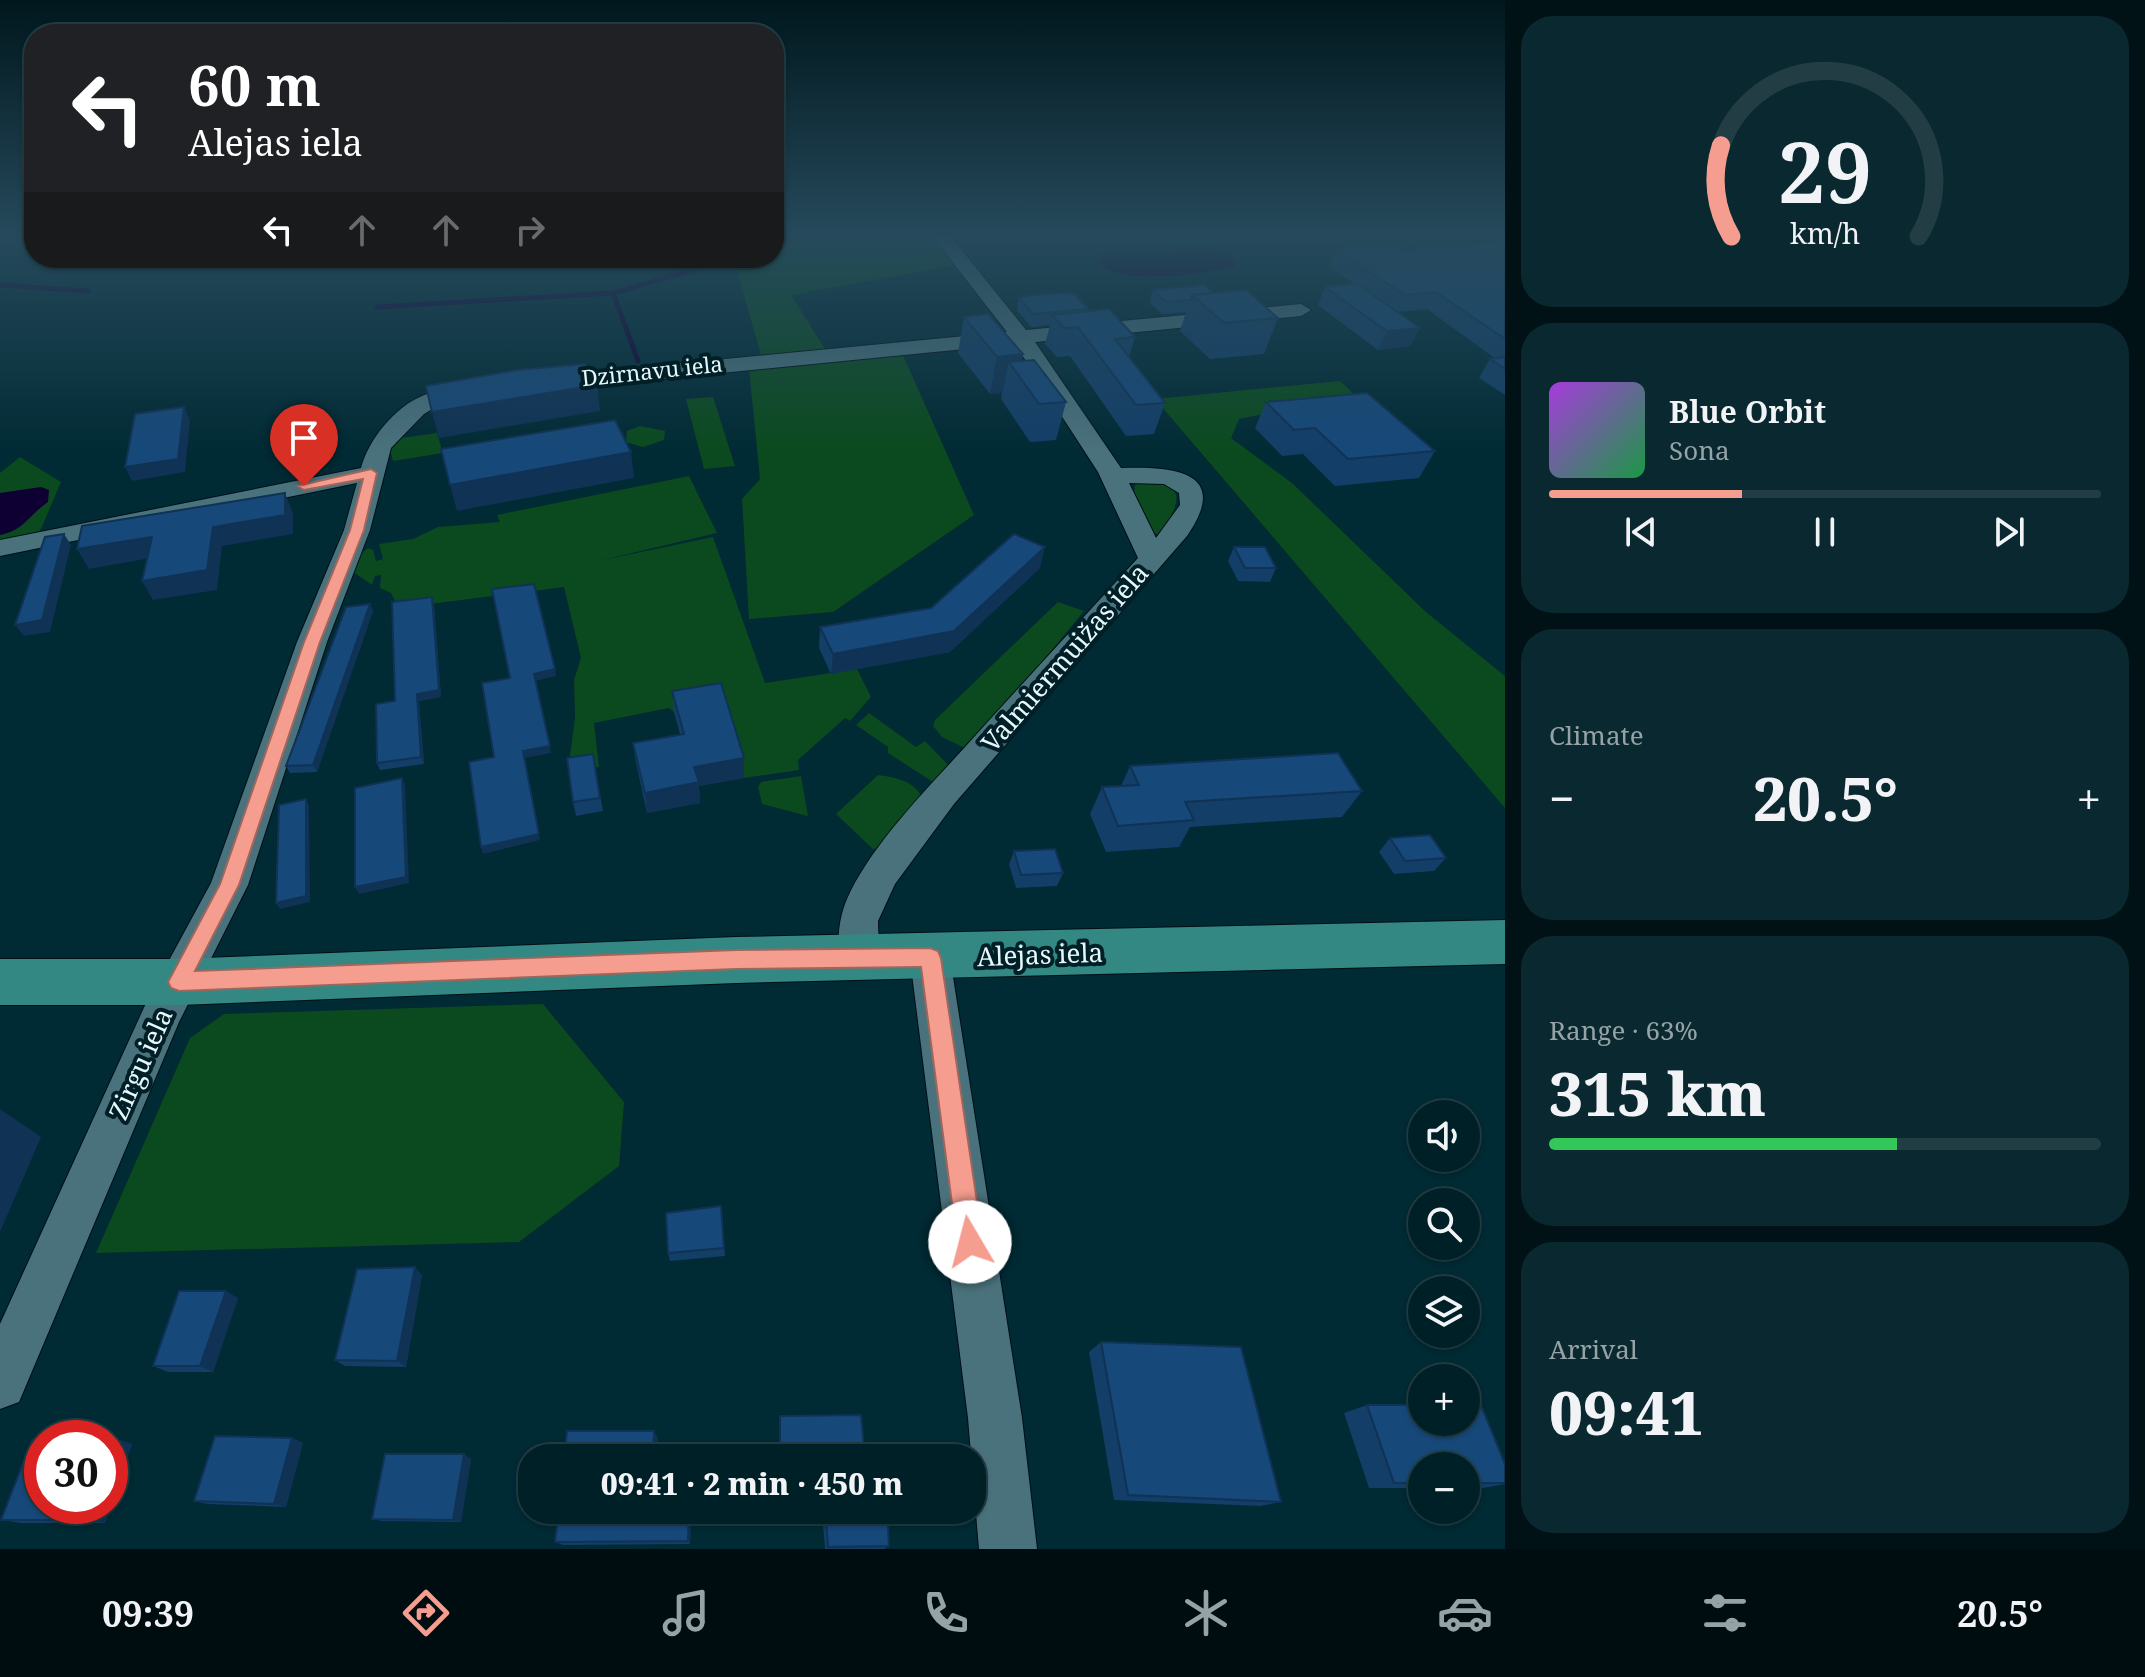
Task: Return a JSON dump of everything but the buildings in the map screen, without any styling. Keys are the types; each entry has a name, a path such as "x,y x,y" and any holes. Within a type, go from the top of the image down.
{"main road":[{"name":"Alejas iela","path":"0,982 179,982 859,957 930,958 1505,942"}],"street":[{"name":"Valmiermuižas iela","path":"859,957 859,921 865,901 882,873 942,795 1152,558 1115,476 999,309"},
{"name":"Dzirnavu iela","path":"531,385 1301,310"},
{"path":"0,548 371,473 379,446 416,409 431,400 490,388"},
{"name":"Zirgu iela","path":"0,1383 179,982 229,885 312,642 357,530 371,473"},
{"path":"1115,476 1178,479 1194,498 1178,530 1152,558"},
{"path":"930,958 995,1418 1008,1549"}],"green space":[{"path":"748,309 800,309 825,349 761,355"},
{"path":"902,353 974,515 833,612 749,619 742,499 760,479 749,368"},
{"path":"1340,381 1356,396 1239,419 1231,438 1292,483 1426,612 1505,676 1505,808 1155,399"},
{"path":"713,397 735,466 704,469 686,399"},
{"path":"640,426 665,431 664,440 643,447 626,442 627,431"},
{"path":"437,433 443,453 393,461 389,446 394,439"},
{"path":"20,457 61,482 41,529 35,535 0,540 0,535 17,529 28,519 41,488 0,493 0,473"},
{"path":"689,476 717,533 598,561 713,537 765,683 857,669 871,697 850,721 845,718 798,760 799,770 744,778 721,704 674,712 669,708 594,723 599,767 568,771 575,718 574,680 581,658 564,587 399,608 391,593 380,588 381,575 375,576 372,585 352,571 359,555 368,548 373,550 376,561 383,559 379,544 413,539 438,527 500,522 497,515"},
{"path":"1158,483 1174,491 1176,498 1172,515 1158,534 1152,533 1134,492 1135,485"},
{"path":"1058,602 1084,611 969,750 942,737 933,726 935,720"},
{"path":"869,713 916,747 925,741 951,768 933,782 888,753 888,747 856,725"},
{"path":"878,775 911,785 921,795 923,802 881,848 873,849 836,814"},
{"path":"801,776 808,816 762,804 758,787 761,782"},
{"path":"543,1004 624,1102 619,1166 519,1242 96,1253 190,1038 224,1014"}],"shaded area":[{"path":"41,487 49,490 48,502 21,526 0,535 0,493"}],"waterway":[{"path":"619,309 638,361"}],"route":[{"path":"304,486 371,473 357,530 312,642 229,885 179,982 736,960 930,958 970,1242"}]}
